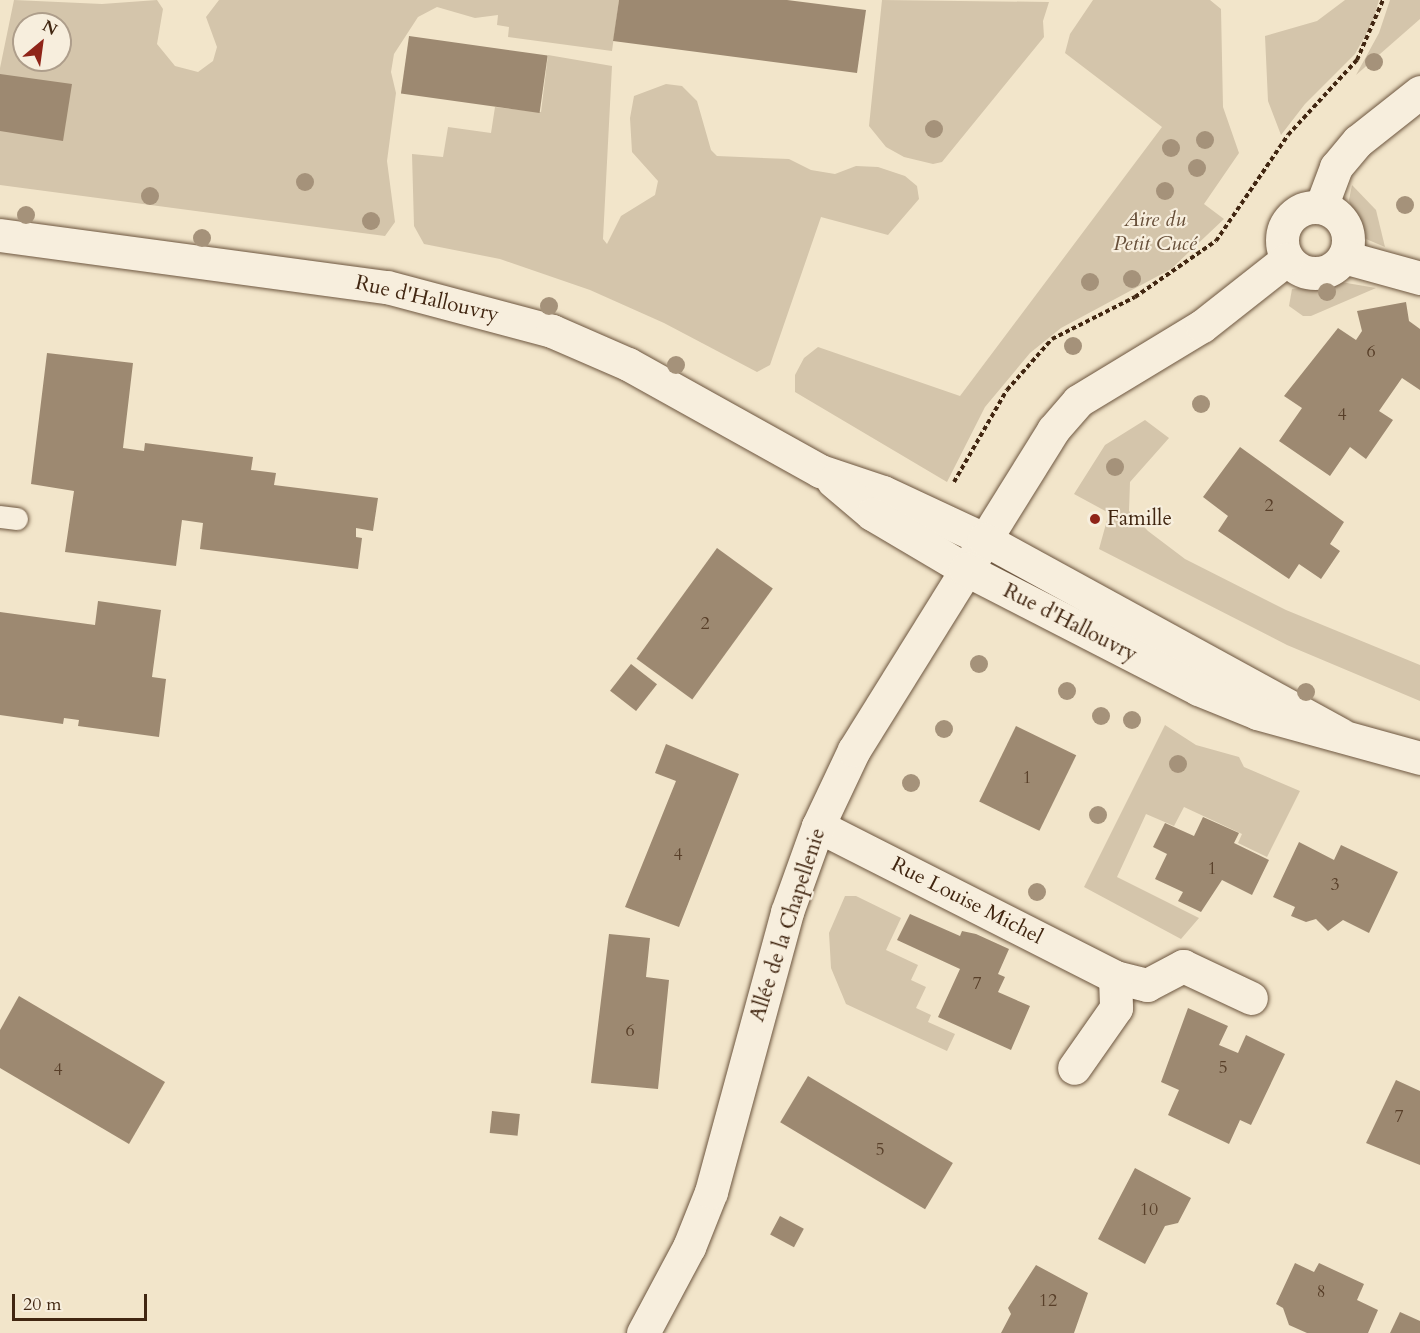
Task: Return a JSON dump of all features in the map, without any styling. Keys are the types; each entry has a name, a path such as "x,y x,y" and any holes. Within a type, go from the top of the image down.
{"street":[{"path":"1321,207 1336,167 1358,141 1420,92"},
{"path":"1321,207 1346,226 1349,237 1344,257 1337,266 1318,273 1298,270 1287,259 1281,244 1286,224 1301,210 1321,207"},
{"name":"Rue d'Hallouvry","path":"0,235 377,285 472,306 552,331 628,364 820,471 872,514 965,569 1198,688 1257,712 1420,758"},
{"path":"1344,257 1420,278"},
{"name":"Allée de la Chapellenie","path":"644,1333 711,1192 781,934 818,826 854,750 1053,430 1078,401 1202,326 1287,259"},
{"name":"Rue d'Hallouvry","path":"820,471 883,492 984,539 1340,734"},
{"name":"Rue Louise Michel","path":"818,826 1115,977 1147,985 1183,966 1251,998"},
{"path":"1074,1068 1116,1008 1115,977"}],"path":[{"path":"950,488 1007,390 1052,339 1135,297 1216,241 1288,135 1357,60 1383,0"}],"green space":[{"path":"14,0 102,4 157,0 163,9 157,44 175,66 198,72 213,61 217,47 206,17 219,0 619,0 612,51 508,37 509,27 497,25 498,15 475,18 437,7 418,17 394,54 391,72 396,93 387,161 395,222 385,236 0,185 0,68"},
{"path":"882,0 1049,2 1043,21 1044,37 942,162 933,164 904,157 886,147 869,126"},
{"name":"Aire du Petit Cucé","path":"1093,0 1210,0 1221,9 1223,107 1239,153 1204,204 1224,219 1171,269 1061,328 1030,353 985,407 947,482 795,392 795,375 804,358 818,347 960,396 1162,127 1065,53 1070,34"},
{"path":"1345,0 1379,0 1373,21 1355,54 1305,104 1281,135 1268,101 1265,36 1317,21"},
{"path":"1390,0 1420,0 1420,19 1356,75 1379,33"},
{"path":"548,55 612,66 603,239 607,244 621,216 655,195 658,181 632,152 630,118 634,96 666,84 682,86 697,101 711,150 717,156 789,159 811,170 835,174 856,166 878,167 905,176 917,186 919,199 888,235 821,217 770,365 757,372 664,323 590,290 500,259 424,244 414,226 412,154 443,157 448,127 491,133 495,107 541,112"},
{"path":"1352,185 1376,210 1385,247 1366,239 1355,224 1349,200"},
{"path":"1341,282 1376,288 1311,316 1303,316 1289,306 1292,289"},
{"path":"1145,420 1169,438 1130,482 1129,511 1148,531 1185,559 1286,610 1420,665 1420,701 1287,645 1099,549 1109,513 1074,494 1105,445"},
{"path":"1165,725 1196,745 1239,757 1244,767 1300,791 1267,857 1238,843 1242,834 1184,807 1174,826 1146,814 1117,877 1199,918 1181,939 1084,887"},
{"path":"845,896 856,896 901,918 886,950 918,965 911,980 926,987 916,1008 931,1015 928,1022 955,1034 947,1051 846,1004 831,968 829,933"}],"building":[{"path":"619,0 787,0 866,10 857,73 613,41"},
{"path":"409,36 548,55 540,113 401,93"},
{"path":"0,74 72,84 63,141 0,131"},
{"path":"1406,302 1409,321 1420,329 1420,390 1402,378 1379,411 1393,420 1366,459 1350,447 1330,476 1279,441 1302,408 1284,396 1338,328 1356,340 1362,331 1357,311"},
{"path":"47,353 133,363 123,448 144,451 145,443 253,457 251,470 276,473 274,485 378,498 373,531 356,528 356,537 362,538 358,569 200,549 203,523 182,520 176,566 65,552 74,491 31,484"},
{"path":"1240,447 1344,522 1330,544 1340,551 1321,579 1299,564 1289,579 1218,531 1228,516 1203,497"},
{"path":"717,548 773,589 692,699 636,659"},
{"path":"98,601 161,610 152,677 166,679 159,737 78,726 79,720 64,718 63,724 0,715 0,612 95,625"},
{"path":"631,664 657,684 636,711 610,691"},
{"path":"1016,726 1076,755 1039,831 979,801"},
{"path":"666,744 739,774 679,927 625,907 676,781 655,773"},
{"path":"1203,817 1239,833 1234,843 1269,860 1252,895 1222,880 1201,912 1178,901 1183,892 1155,879 1167,854 1153,847 1165,823 1194,836"},
{"path":"1299,842 1334,860 1341,845 1398,872 1369,933 1343,920 1328,931 1316,919 1306,922 1291,916 1295,907 1273,897"},
{"path":"910,914 960,936 962,931 976,934 1009,949 998,974 1005,977 998,992 1030,1006 1011,1050 938,1017 960,969 897,940"},
{"path":"609,934 650,938 646,977 669,980 658,1089 591,1083"},
{"path":"19,996 165,1082 129,1144 0,1068 0,1030"},
{"path":"1188,1008 1228,1026 1219,1045 1238,1053 1246,1035 1285,1054 1251,1125 1240,1120 1229,1144 1168,1115 1179,1090 1161,1082"},
{"path":"808,1076 953,1163 925,1209 780,1122"},
{"path":"1396,1080 1420,1091 1420,1165 1366,1143"},
{"path":"492,1111 520,1114 518,1136 490,1133"},
{"path":"1135,1168 1191,1198 1178,1223 1165,1226 1145,1264 1098,1239"},
{"path":"780,1216 804,1229 794,1247 770,1235"},
{"path":"1295,1263 1314,1272 1319,1263 1364,1284 1357,1300 1378,1310 1368,1333 1307,1333 1289,1325 1283,1308 1276,1304"},
{"path":"1036,1265 1088,1293 1074,1333 1001,1333 1011,1314 1008,1308"},
{"path":"1400,1312 1420,1321 1420,1333 1390,1333"}],"place":[{"name":"Famille","path":"1095,519"}]}
